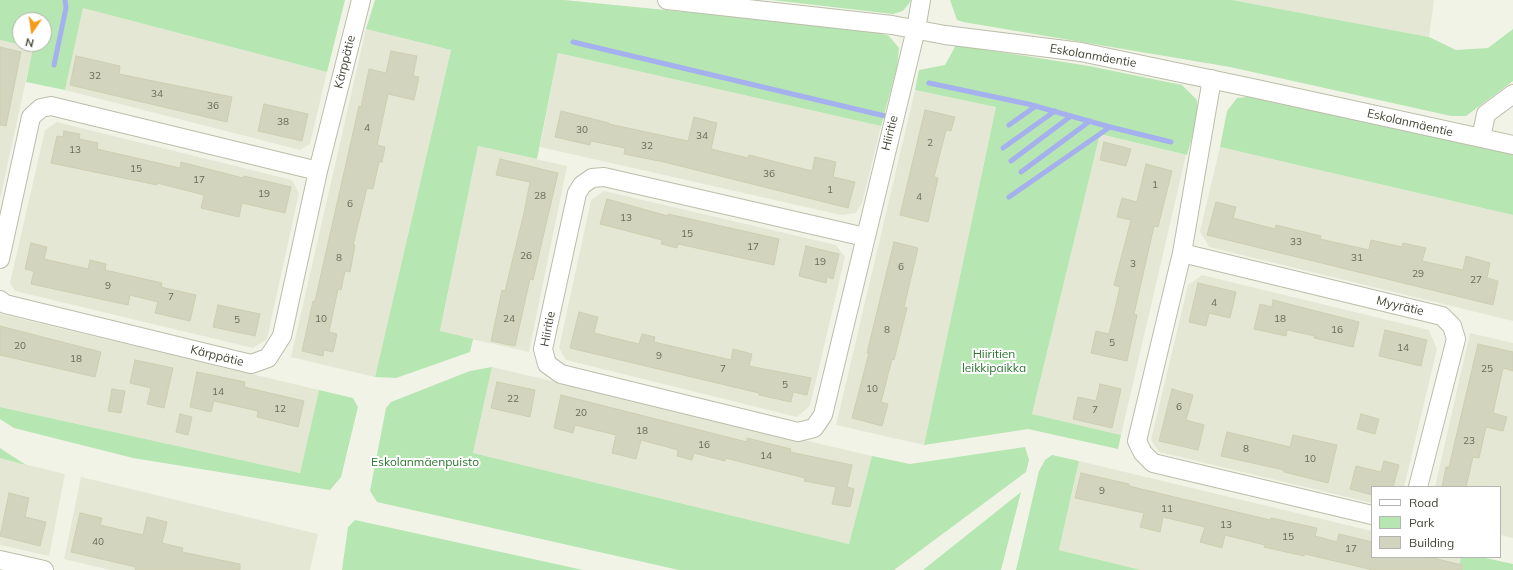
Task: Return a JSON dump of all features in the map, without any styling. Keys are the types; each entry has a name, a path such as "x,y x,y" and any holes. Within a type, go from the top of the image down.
{"street":[{"name":"Kärppätie","path":"0,300 5,304 250,364 268,358 282,336 318,171 361,0"},
{"name":"Eskolanmäentie","path":"667,0 916,29 945,35 1081,52 1513,145"},
{"name":"Hiiritie","path":"865,237 604,177 592,178 582,185 577,192 543,348 547,364 561,374 798,432 814,428 823,415 916,29 921,0"},
{"path":"1212,79 1182,253 1137,441 1143,453 1154,463 1371,515"},
{"path":"1481,138 1486,114 1513,94"},
{"path":"0,259 30,117 41,108 51,106 318,171"},
{"name":"Myyrätie","path":"1182,253 1442,316 1452,326 1456,339 1418,486"},
{"path":"0,560 44,570"}],"shaded area":[{"path":"1232,0 1434,0 1429,37"},
{"path":"83,8 327,72 310,144 300,150 65,90"},
{"path":"366,29 451,50 375,377 291,357"},
{"path":"0,40 12,43 12,52 32,52 0,199"},
{"path":"558,53 881,126 862,203 856,213 841,215 540,147"},
{"path":"915,90 996,107 924,445 836,425"},
{"path":"57,122 292,180 299,193 267,339 253,348 15,291 10,283 45,130"},
{"path":"1100,134 1186,155 1121,435 1032,414"},
{"path":"478,146 567,166 529,352 440,332"},
{"path":"1220,147 1513,215 1513,321 1209,247 1200,231"},
{"path":"604,191 836,245 845,257 810,406 797,417 566,360 559,348 591,200"},
{"path":"1202,275 1429,330 1437,349 1404,486 1371,486 1371,503 1159,452 1151,440 1188,285"},
{"path":"0,314 319,390 300,473 0,407"},
{"path":"1470,333 1513,343 1513,538 1501,535 1501,486 1435,486"},
{"path":"492,367 872,456 849,544 473,453"},
{"path":"0,458 65,474 49,556 0,545"},
{"path":"1079,461 1371,531 1371,558 1461,558 1458,570 1141,570 1059,550"},
{"path":"81,477 318,534 310,570 110,570 64,559"}],"green space":[{"path":"0,0 345,0 327,72 83,8 65,90 26,82 32,52 52,52 52,12 12,12 12,43 0,40"},
{"path":"375,0 564,0 869,30 889,36 899,48 897,67 881,126 558,53 537,159 478,146 440,331 473,339 470,352 396,378 375,377 451,50 366,29"},
{"path":"772,0 911,0 903,11 893,14"},
{"path":"950,0 1232,0 1429,37 1456,50 1488,48 1513,29 1513,81 1466,116 1451,116 1230,67 963,22 957,20"},
{"name":"Hiiritien leikkipaikka","path":"956,45 1089,66 1182,85 1197,100 1198,116 1187,155 1100,134 1032,414 1121,435 1118,449 1028,429 924,445 996,107 915,90 919,70 945,65"},
{"path":"1257,96 1513,153 1513,215 1220,147 1227,111 1237,98"},
{"name":"Eskolanmäenpuisto","path":"492,367 473,453 849,544 872,456 910,464 1025,447 1029,460 1026,472 894,570 679,570 377,502 370,491 386,408 391,402 470,371"},
{"path":"319,390 353,398 358,407 341,477 330,490 133,458 14,428 0,419 0,407 300,473"},
{"path":"0,448 26,465 0,458"},
{"path":"1052,455 1079,461 1059,550 1141,570 1016,570 1039,471 1045,460"},
{"path":"1021,492 1001,570 923,570"},
{"path":"355,520 583,570 342,570 348,527"},
{"path":"1461,558 1486,558 1513,564 1513,570 1458,570"}],"building":[{"path":"0,47 12,50 12,52 21,52 6,126 0,125"},
{"path":"391,51 417,56 413,76 419,77 414,100 388,94 377,145 385,147 382,162 379,162 373,189 367,188 353,245 355,245 350,272 345,271 341,290 338,289 329,332 337,334 333,352 324,350 323,356 302,351 369,69 386,73"},
{"path":"76,56 120,66 119,74 232,97 227,122 70,85"},
{"path":"264,104 308,114 302,141 258,131"},
{"path":"925,110 955,117 951,131 946,130 934,177 938,178 928,222 900,215"},
{"path":"561,111 609,124 688,141 694,117 717,123 711,149 748,158 749,155 812,171 815,157 836,162 833,177 855,182 848,208 664,162 624,154 625,148 591,141 590,145 555,137"},
{"path":"64,131 80,134 79,139 98,143 97,149 180,168 181,162 243,178 244,176 291,187 285,213 242,203 239,217 201,208 204,195 157,183 157,185 51,163 57,136 63,137"},
{"path":"1104,142 1131,149 1126,166 1100,160"},
{"path":"500,159 558,173 533,280 530,279 515,346 491,341 502,290 505,291 530,182 496,175"},
{"path":"1146,164 1172,171 1158,227 1154,226 1134,314 1137,315 1127,361 1091,353 1096,331 1109,334 1120,287 1114,285 1131,220 1117,217 1122,198 1137,202"},
{"path":"607,199 668,216 668,214 779,239 774,265 678,244 677,248 661,244 662,240 600,224"},
{"path":"1216,202 1236,207 1233,218 1275,229 1276,225 1321,236 1320,239 1369,250 1371,240 1402,247 1403,243 1426,248 1422,261 1463,270 1466,256 1490,263 1487,278 1498,281 1493,305 1207,235"},
{"path":"894,242 918,248 904,307 907,308 894,360 892,359 881,402 888,404 882,426 852,418 869,353 867,353"},
{"path":"31,243 47,247 44,259 88,269 90,260 106,264 105,270 162,283 161,287 196,295 190,321 155,313 158,302 130,295 128,305 31,284 34,271 25,269"},
{"path":"806,246 839,254 833,279 827,277 826,283 799,276"},
{"path":"1198,283 1236,292 1230,318 1209,313 1206,326 1189,322"},
{"path":"1273,300 1359,322 1353,347 1287,330 1286,336 1254,329 1260,304 1272,307"},
{"path":"218,305 260,314 255,336 213,327"},
{"path":"579,312 598,317 594,333 639,344 642,334 655,337 654,342 731,360 733,349 752,354 749,366 811,378 807,395 793,392 791,402 570,348"},
{"path":"0,326 101,352 95,377 0,355"},
{"path":"1385,330 1427,340 1421,366 1379,356"},
{"path":"1478,344 1513,352 1513,371 1503,368 1493,413 1507,417 1503,431 1486,427 1479,458 1473,457 1466,486 1442,486 1446,467 1449,467"},
{"path":"135,360 173,368 164,408 147,404 151,388 130,383"},
{"path":"197,372 245,382 244,387 304,401 298,427 257,417 258,411 214,401 211,412 190,407"},
{"path":"497,382 535,390 530,417 491,408"},
{"path":"1100,384 1121,389 1112,428 1073,419 1078,397 1096,401"},
{"path":"112,389 125,391 121,413 108,411"},
{"path":"1172,389 1193,395 1186,420 1204,425 1198,450 1159,441"},
{"path":"561,395 747,442 747,438 791,449 790,452 852,465 847,487 854,489 850,507 832,504 836,487 804,481 805,478 725,458 725,461 694,453 692,460 677,456 678,450 641,440 636,459 612,453 616,435 575,425 573,433 554,428"},
{"path":"180,414 192,417 188,435 176,432"},
{"path":"1361,414 1379,419 1375,434 1357,429"},
{"path":"1227,432 1290,447 1293,435 1337,445 1328,483 1284,472 1284,470 1221,456"},
{"path":"1384,461 1399,465 1393,486 1371,486 1371,495 1350,489 1356,466 1381,472"},
{"path":"1081,473 1270,520 1271,518 1317,528 1315,536 1337,542 1339,534 1371,542 1371,558 1433,558 1462,565 1462,570 1373,570 1305,554 1304,556 1264,547 1265,545 1225,535 1222,548 1200,542 1205,527 1163,517 1160,532 1140,527 1144,513 1075,498"},
{"path":"9,493 29,498 25,517 46,522 40,546 0,536"},
{"path":"80,513 102,518 100,525 143,535 147,517 167,522 162,543 183,548 182,552 240,564 240,570 135,570 136,567 71,552"}],"waterway":[{"path":"54,65 66,8 65,0"},
{"path":"573,42 885,116"},
{"path":"929,83 1028,104 1171,142"},
{"path":"1009,125 1036,106"},
{"path":"1003,148 1055,111"},
{"path":"1011,161 1071,116"},
{"path":"1021,172 1090,121"},
{"path":"1009,197 1110,127"}]}
